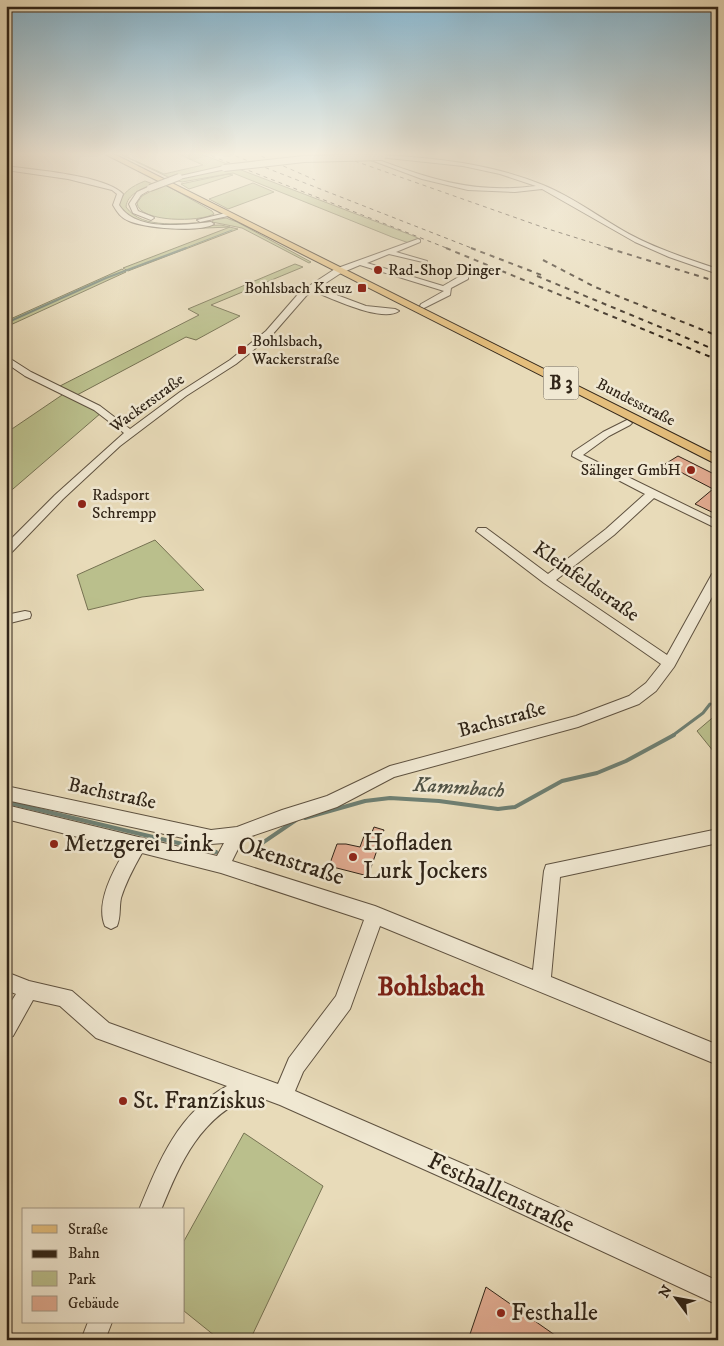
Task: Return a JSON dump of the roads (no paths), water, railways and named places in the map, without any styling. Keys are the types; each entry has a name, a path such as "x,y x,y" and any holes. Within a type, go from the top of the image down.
{"main road":[{"name":"B 3","path":"228,216 338,271 400,308"},
{"name":"Bundesstraße","path":"400,308 718,461"}],"street":[{"path":"125,216 143,223 170,226 211,224 206,219"},
{"path":"144,216 171,222 222,216"},
{"path":"593,216 657,250 718,272"},
{"name":"Wackerstraße","path":"6,551 59,497 116,444 181,396 233,362 269,333 303,294 338,271 418,241"},
{"path":"389,252 425,262"},
{"path":"379,255 396,261"},
{"path":"360,263 448,290 447,293 424,306"},
{"path":"444,289 465,277"},
{"path":"312,288 382,313 400,308"},
{"path":"6,359 28,374 97,408 130,433"},
{"path":"627,424 606,434 577,454 577,456 718,526"},
{"path":"548,580 610,532 652,494"},
{"name":"Kleinfeldstraße","path":"482,531 548,580 669,663"},
{"name":"Bachstraße","path":"6,793 212,837 238,834 282,817 331,802 390,772 578,721 634,700 651,687 669,663 718,574"},
{"path":"6,620 25,615"},
{"name":"Okenstraße","path":"6,812 221,865 375,915 718,1055"},
{"path":"221,865 238,834"},
{"path":"541,983 552,871 718,836"},
{"path":"111,920 112,900 124,868 138,844"},
{"path":"282,1096 296,1065 343,1002 375,915"},
{"path":"6,982 29,990 6,1029"},
{"name":"Festhallenstraße","path":"29,990 64,998 103,1031 282,1096 476,1181 718,1293"},
{"path":"151,1208 174,1155 190,1132 221,1101 236,1091 253,1085"},
{"path":"93,1340 99,1324"}],"waterway":[{"path":"183,249 232,230"},
{"path":"6,323 106,278 186,248"},
{"name":"Kammbach","path":"672,736 703,713 710,704"},
{"name":"Kammbach","path":"305,818 365,801 390,798 439,801 498,809 515,807 562,781 597,773 626,761 674,735"},
{"name":"Kammbach","path":"6,802 216,852"},
{"name":"Kammbach","path":"249,852 296,820"}],"railway":[{"path":"364,216 449,249"},
{"path":"389,216 474,249"},
{"path":"510,216 612,249"},
{"path":"446,248 718,360"},
{"path":"471,248 544,276"},
{"path":"608,248 718,282"},
{"path":"543,260 595,287 718,336"},
{"path":"537,276 718,351"}],"place":[{"name":"Rad-Shop Dinger","path":"378,270"},
{"name":"Bohlsbach Kreuz","path":"362,288"},
{"name":"Bohlsbach, Wackerstraße","path":"242,350"},
{"name":"Sälinger GmbH","path":"691,470"},
{"name":"Radsport Schrempp","path":"82,504"},
{"name":"Metzgerei Link","path":"54,844"},
{"name":"Hofladen Lurk Jockers","path":"353,857"},
{"name":"St. Franziskus","path":"123,1101"},
{"name":"Festhalle","path":"501,1313"}],"district":[{"name":"Bohlsbach","path":"431,987"}]}
